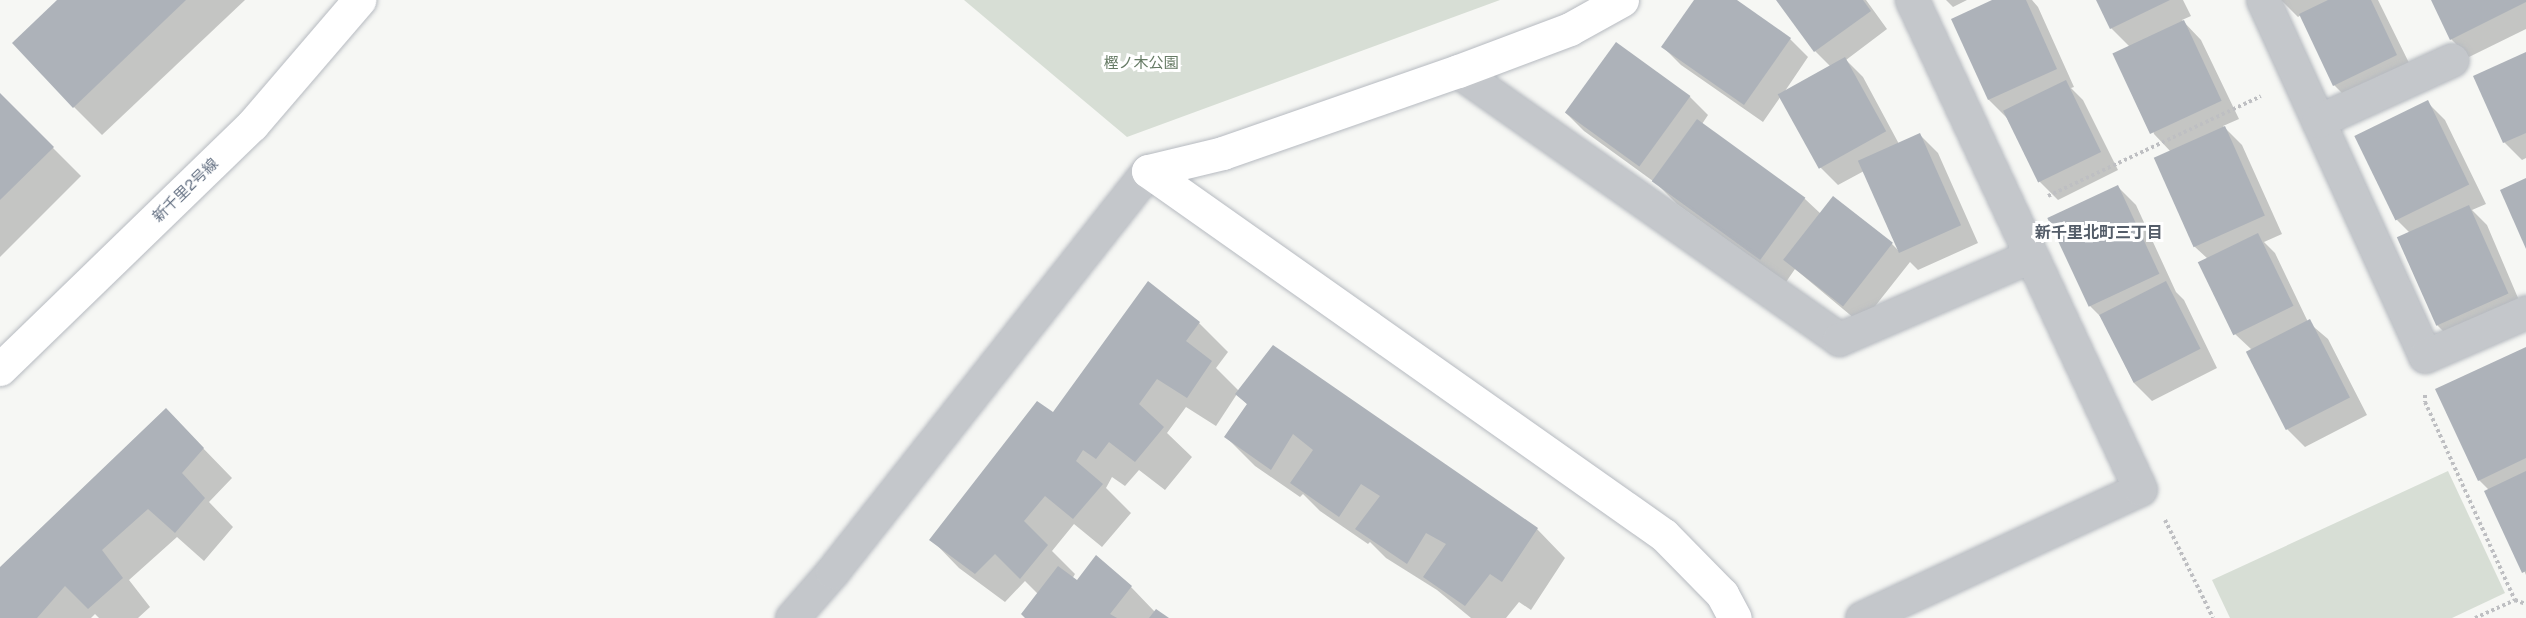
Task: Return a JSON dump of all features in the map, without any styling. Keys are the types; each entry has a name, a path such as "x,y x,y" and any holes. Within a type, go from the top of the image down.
{"street":[{"name":"新千里2号線","path":"0,369 252,125 359,0"},
{"path":"792,618 832,572 1148,171 1223,153 1458,71 1570,29 1622,0"},
{"path":"1862,618 2140,489 1912,0"},
{"path":"2263,0 2425,356 2526,312"},
{"path":"2318,121 2452,60"},
{"path":"1458,71 1839,339 2031,256"},
{"path":"1148,171 1664,535 1722,594 1735,618"}],"path":[{"path":"2012,213 2299,78"},
{"path":"2425,356 2425,402 2515,600"},
{"path":"2140,489 2168,524 2213,618"},
{"path":"2475,618 2515,600 2526,603"}],"green space":[{"name":"樫ノ木公園","path":"964,0 1500,0 1127,137"},
{"path":"2448,471 2505,593 2452,618 2230,618 2212,580"}],"building":[{"path":"57,0 186,0 73,108 12,43"},
{"path":"1694,0 1737,0 1791,38 1744,105 1661,47"},
{"path":"1776,0 1863,0 1871,11 1814,52"},
{"path":"1992,0 2026,0 2057,69 1988,100 1951,19"},
{"path":"2096,0 2170,0 2110,29"},
{"path":"2328,0 2371,0 2397,55 2333,86 2299,14"},
{"path":"2431,0 2526,0 2526,2 2450,40"},
{"path":"2184,20 2222,101 2150,134 2112,53"},
{"path":"1616,42 1690,96 1639,166 1565,112"},
{"path":"2526,52 2526,133 2503,143 2473,76"},
{"path":"1845,57 1886,131 1819,169 1778,94"},
{"path":"2066,80 2101,152 2038,183 2003,111"},
{"path":"0,93 54,147 0,200"},
{"path":"2428,100 2469,184 2396,220 2354,136"},
{"path":"1697,119 1805,198 1760,260 1652,181"},
{"path":"2225,126 2265,216 2194,247 2154,158"},
{"path":"1920,133 1961,225 1899,253 1858,161"},
{"path":"2526,178 2526,249 2500,190"},
{"path":"2118,185 2159,274 2089,307 2047,218"},
{"path":"1833,196 1893,243 1843,307 1783,260"},
{"path":"2469,205 2508,294 2436,326 2397,237"},
{"path":"2258,233 2294,306 2233,335 2198,262"},
{"path":"1148,281 1200,322 1186,341 1212,361 1187,398 1157,379 1139,404 1164,427 1135,462 1109,442 1096,459 1083,450 1076,461 1103,484 1073,519 1045,496 1024,521 1048,545 1020,579 995,554 975,574 929,540 1037,401 1053,412"},
{"path":"2166,281 2201,349 2134,383 2099,315"},
{"path":"2310,319 2350,397 2286,430 2246,352"},
{"path":"1273,345 1538,528 1502,582 1490,574 1465,606 1423,577 1446,544 1426,533 1407,564 1355,529 1380,496 1361,484 1339,517 1290,483 1313,450 1293,434 1271,470 1224,437 1247,404 1235,394"},
{"path":"2526,347 2526,458 2478,481 2435,389"},
{"path":"166,408 204,448 182,473 205,498 175,533 148,509 102,550 123,578 88,609 65,586 37,618 0,618 0,567"},
{"path":"2526,471 2526,571 2522,573 2484,491"},
{"path":"1096,555 1132,586 1110,614 1117,618 1025,618 1021,614 1058,566 1077,580"},
{"path":"1156,609 1169,618 1149,618"}],"district":[{"name":"新千里北町三丁目","path":"2099,233"}]}
